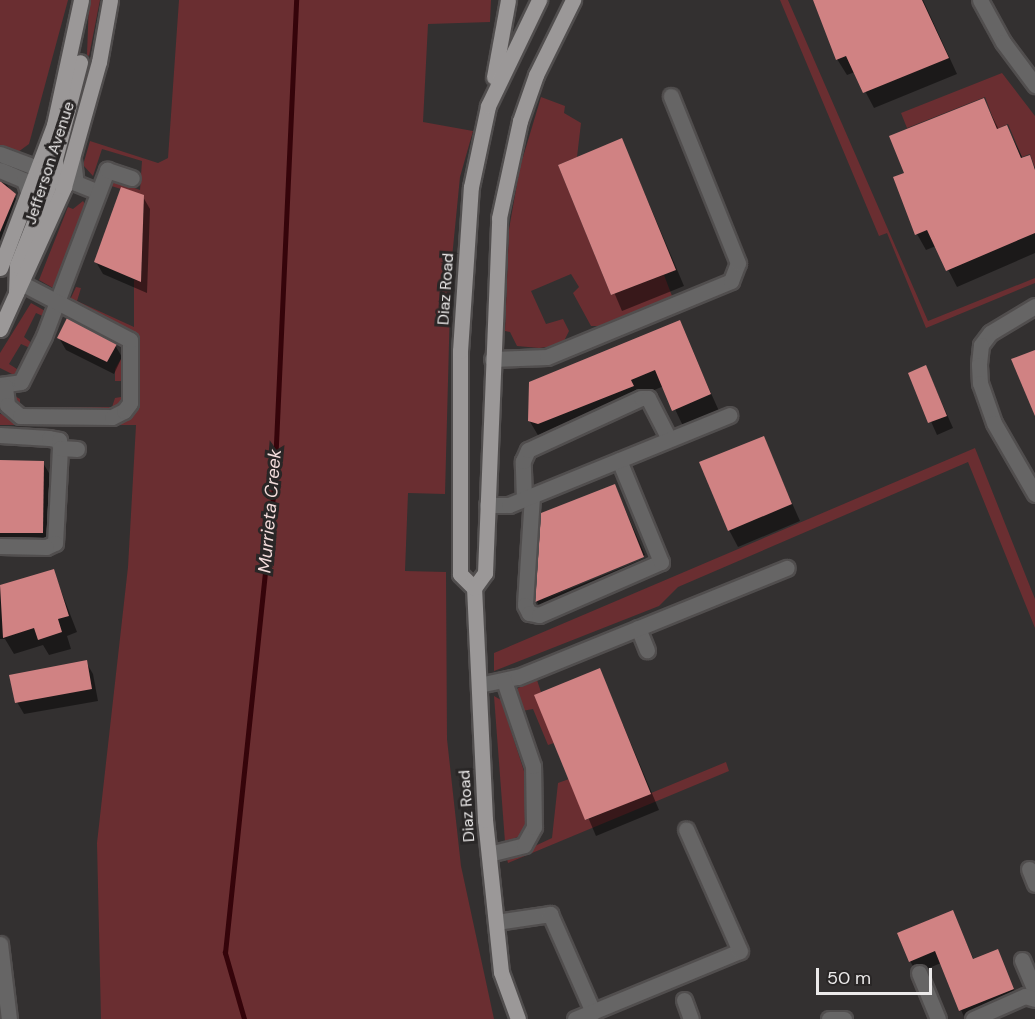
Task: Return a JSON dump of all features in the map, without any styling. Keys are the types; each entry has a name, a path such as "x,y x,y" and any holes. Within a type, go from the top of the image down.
{"main road":[{"name":"Jefferson Avenue","path":"0,268 40,169 81,0"},
{"name":"Jefferson Avenue","path":"0,329 23,284 64,187 99,62 110,0"},
{"path":"488,106 508,0"},
{"name":"Diaz Road","path":"474,588 460,574 460,351 471,187 488,106 539,0"},
{"name":"Diaz Road","path":"518,1019 501,972 489,854 474,588 485,573 499,218 507,172 536,75 573,0"},
{"path":"64,187 56,177 55,159 80,60 78,20"},
{"path":"16,299 17,265 48,188 40,169"}],"street":[{"path":"980,0 1003,42 1035,85"},
{"path":"492,359 547,357 731,281 738,263 671,96"},
{"path":"0,154 40,169"},
{"path":"73,158 72,174 76,183 97,196"},
{"path":"0,170 24,180 30,197"},
{"path":"23,284 58,301 130,340 128,407 112,417 20,416 7,405 3,386 21,382 58,301 107,170 132,178"},
{"path":"64,187 97,196"},
{"path":"1035,306 990,333 981,345 979,365 980,382 994,423 1035,494"},
{"path":"619,460 661,562 539,615 529,613 525,605 528,497 523,461 528,450 641,398 648,398 669,439"},
{"path":"488,504 509,505 729,415"},
{"path":"0,435 59,440 60,448 55,543 46,547 0,546"},
{"path":"60,448 77,449"},
{"path":"479,685 504,681 787,568"},
{"path":"638,628 647,650"},
{"path":"489,854 524,845 534,826 533,766 504,681"},
{"path":"575,1019 740,951 686,829"},
{"path":"496,922 550,914 593,1012"},
{"path":"0,953 9,1019"},
{"path":"1022,960 1035,991"},
{"path":"919,973 938,1019"},
{"path":"973,1019 1025,996 1035,999"},
{"path":"684,1000 692,1019"},
{"path":"829,1019 844,1019"}],"shaded area":[{"path":"0,0 68,0 29,144 18,152 0,147"},
{"path":"89,0 100,0 89,56 87,55"},
{"path":"179,0 491,0 490,22 428,24 423,122 473,131 460,177 451,268 445,494 408,493 405,571 446,572 447,739 461,866 494,1019 101,1019 97,843 128,567 136,425 0,425 0,414 109,422 127,418 134,409 137,344 69,302 76,287 81,288 77,301 134,327 134,280 141,281 144,196 108,185 112,180 140,190 142,161 102,149 93,176 83,165 90,141 158,163 168,158"},
{"path":"780,0 788,0 928,321 1035,278 1035,283 926,328 887,233 879,236"},
{"path":"1002,73 1035,116 1035,168 1030,154 1022,157 1008,124 997,129 985,97 907,128 901,113"},
{"path":"541,97 565,106 564,113 581,123 577,157 558,165 611,295 664,275 672,296 600,326 591,326 573,293 579,287 571,274 531,291 546,324 563,319 569,331 562,345 539,348 517,346 510,332 505,331 509,229 520,167"},
{"path":"83,201 85,204 53,288 39,280 68,207 73,209"},
{"path":"31,303 47,312 45,317 36,313 24,337 33,344 30,348 21,344 9,364 17,369 16,376 0,368 0,353"},
{"path":"126,350 125,399 117,410 22,411 15,408 13,395 20,399 20,407 112,407 115,398 121,397 121,381 115,381 115,369"},
{"path":"975,448 1035,599 1035,628 968,462 678,587 659,606 494,671 494,653"},
{"path":"537,680 541,692 535,695 554,743 548,745 533,709 522,711 516,696 518,688"},
{"path":"494,696 501,700 524,771 526,825 520,836 505,842"},
{"path":"726,762 729,771 508,863 507,859 552,838 558,783 569,779 586,820"}],"building":[{"path":"813,0 922,0 949,58 863,93 846,56 836,60"},
{"path":"984,98 997,129 1007,125 1021,158 1030,155 1035,170 1035,233 946,271 927,230 915,235 893,177 904,173 889,136"},
{"path":"622,138 676,270 611,295 558,165"},
{"path":"0,181 16,194 0,232"},
{"path":"121,187 144,195 141,282 94,262"},
{"path":"67,318 117,344 107,362 57,338"},
{"path":"680,320 711,394 672,411 655,370 631,380 634,386 538,424 528,421 529,382"},
{"path":"1035,350 1035,416 1011,359"},
{"path":"926,365 947,416 928,423 908,373"},
{"path":"764,436 792,504 728,531 699,462"},
{"path":"0,460 44,461 43,533 0,533"},
{"path":"615,484 644,557 535,602 541,513"},
{"path":"54,569 69,616 58,619 62,632 38,640 34,628 3,638 0,585"},
{"path":"87,660 92,689 15,703 9,675"},
{"path":"600,668 651,794 585,820 534,695"},
{"path":"953,910 973,959 998,949 1014,989 959,1011 935,951 909,962 897,933"}],"waterway":[{"name":"Murrieta Creek","path":"244,1019 225,953 274,488 296,0"}]}
